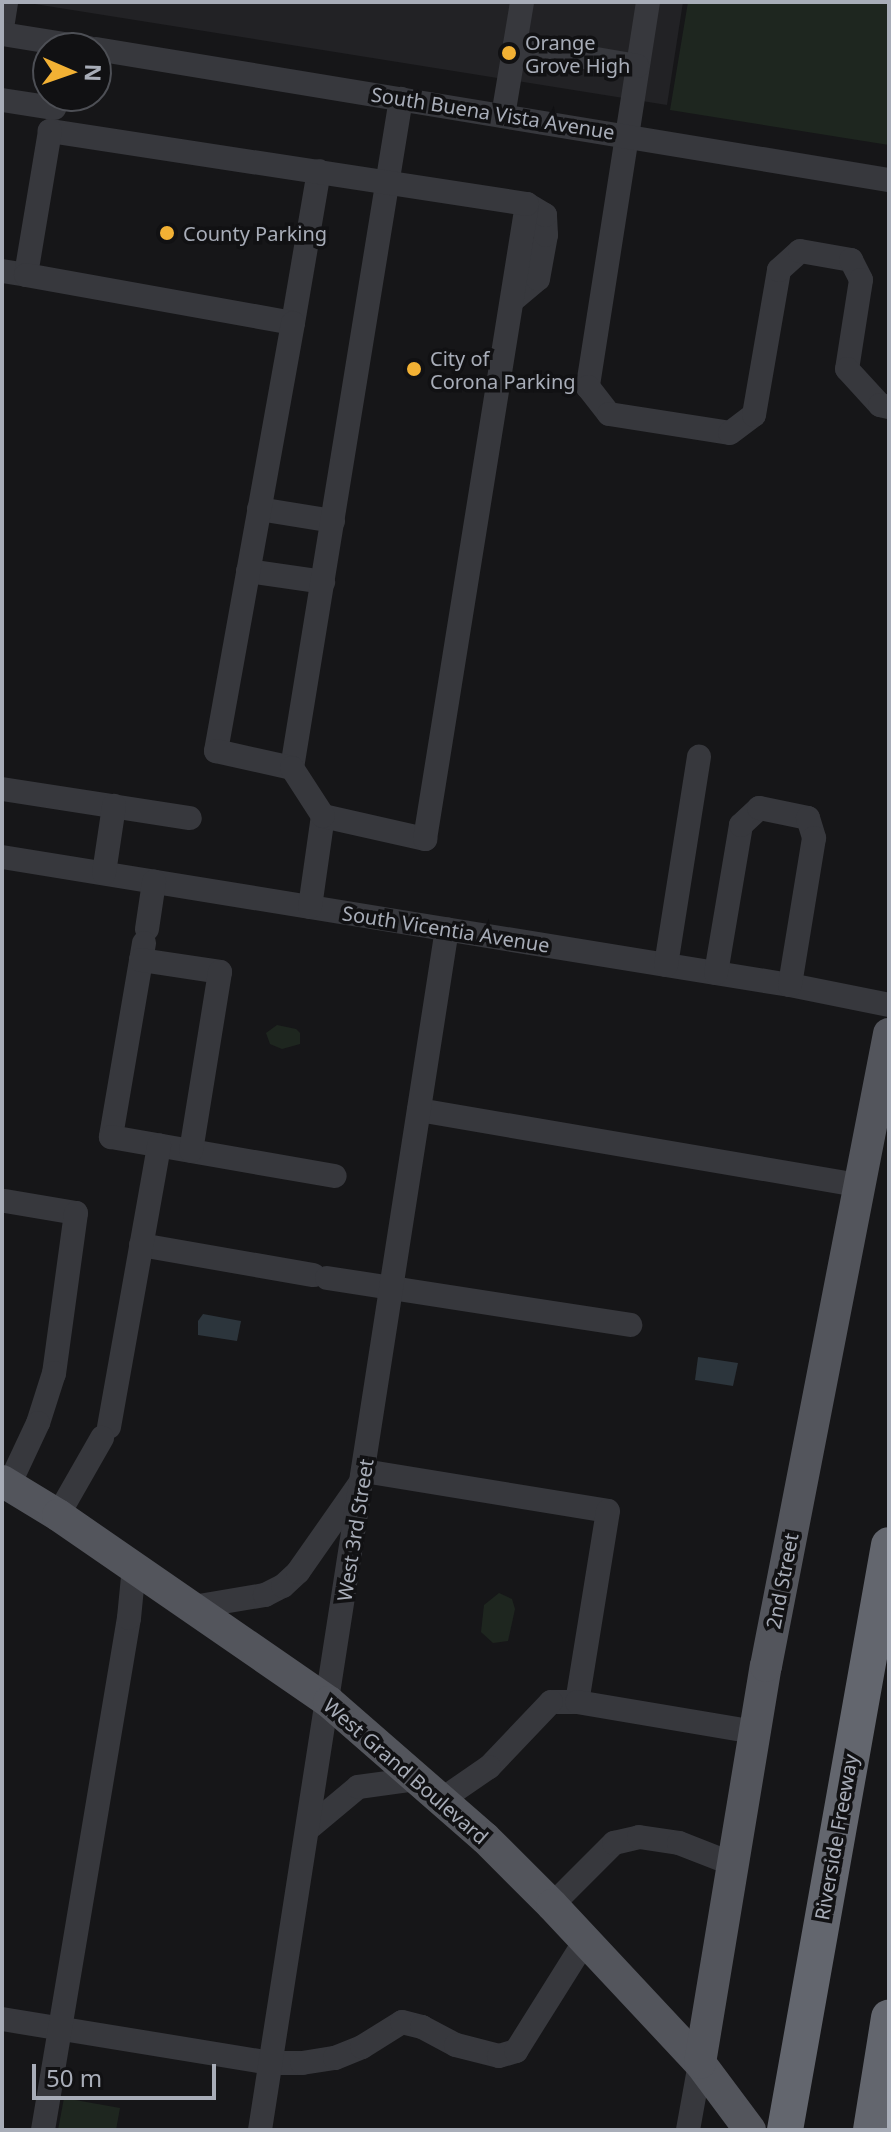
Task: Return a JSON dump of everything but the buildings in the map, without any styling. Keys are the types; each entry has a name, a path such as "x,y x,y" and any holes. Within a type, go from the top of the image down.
{"highway":[{"name":"Riverside Freeway","path":"785,2130 889,1545"},
{"path":"871,2130 889,2017"}],"main road":[{"name":"2nd Street","path":"700,2063 755,1732 857,1185 889,1034"},
{"name":"West Grand Boulevard","path":"6,1483 58,1515 329,1702 429,1789 552,1905 700,2063 750,2130"}],"street":[{"path":"6,2 2,31 32,38"},
{"path":"503,116 522,2"},
{"path":"648,2 588,387 609,414 730,433 754,415 779,270 800,251 851,260 861,280 847,369 880,405 889,407"},
{"path":"515,45 637,66"},
{"name":"South Buena Vista Avenue","path":"112,52 889,180"},
{"path":"310,907 323,816 292,768 401,99"},
{"path":"2,100 32,107"},
{"path":"293,323 14,273 53,112 319,171 527,204 425,839 323,816"},
{"path":"292,768 216,751 319,171"},
{"path":"259,509 333,521"},
{"path":"248,571 323,582"},
{"path":"666,965 699,757"},
{"path":"2,789 190,818"},
{"path":"104,873 114,806"},
{"path":"716,973 741,825 759,808 808,818 814,838 790,985"},
{"name":"South Vicentia Avenue","path":"2,857 790,985 889,1005"},
{"path":"154,882 111,1137 335,1176"},
{"name":"West 3rd Street","path":"260,2130 447,929"},
{"path":"144,944 220,972 191,1151"},
{"path":"419,1110 857,1185"},
{"path":"58,1515 106,1432 159,1145"},
{"path":"5,1201 76,1213 54,1373 38,1423 6,1483"},
{"path":"141,1245 392,1289 630,1325"},
{"path":"193,1607 265,1595 283,1586 298,1572 363,1475 608,1511 577,1702"},
{"path":"43,2130 129,1618 134,1567"},
{"path":"309,1828 358,1787 429,1789 489,1767 551,1702 577,1702 755,1732"},
{"path":"552,1905 614,1843 639,1837 679,1843 733,1864"},
{"path":"2,2019 272,2063 308,2063 335,2058 362,2047 402,2022 422,2027 456,2045 499,2056 516,2051 585,1941"},
{"name":"2nd Street","path":"688,2130 700,2063"}],"shaded area":[{"name":"Orange Grove High","path":"22,2 683,2 667,105"},
{"path":"688,2 889,2 889,145 670,110"},
{"path":"277,1025 296,1029 300,1033 300,1044 282,1049 270,1044 266,1033"},
{"path":"203,1314 241,1321 237,1341 198,1335 198,1321"},
{"path":"698,1357 738,1363 733,1386 695,1380"},
{"path":"499,1593 512,1599 515,1609 508,1641 493,1643 481,1632 484,1605"},
{"path":"64,2098 120,2108 116,2130 58,2130"}],"place":[{"name":"Orange Grove High","path":"509,53"},
{"name":"County Parking","path":"167,233"},
{"name":"City of Corona Parking","path":"414,369"}]}
